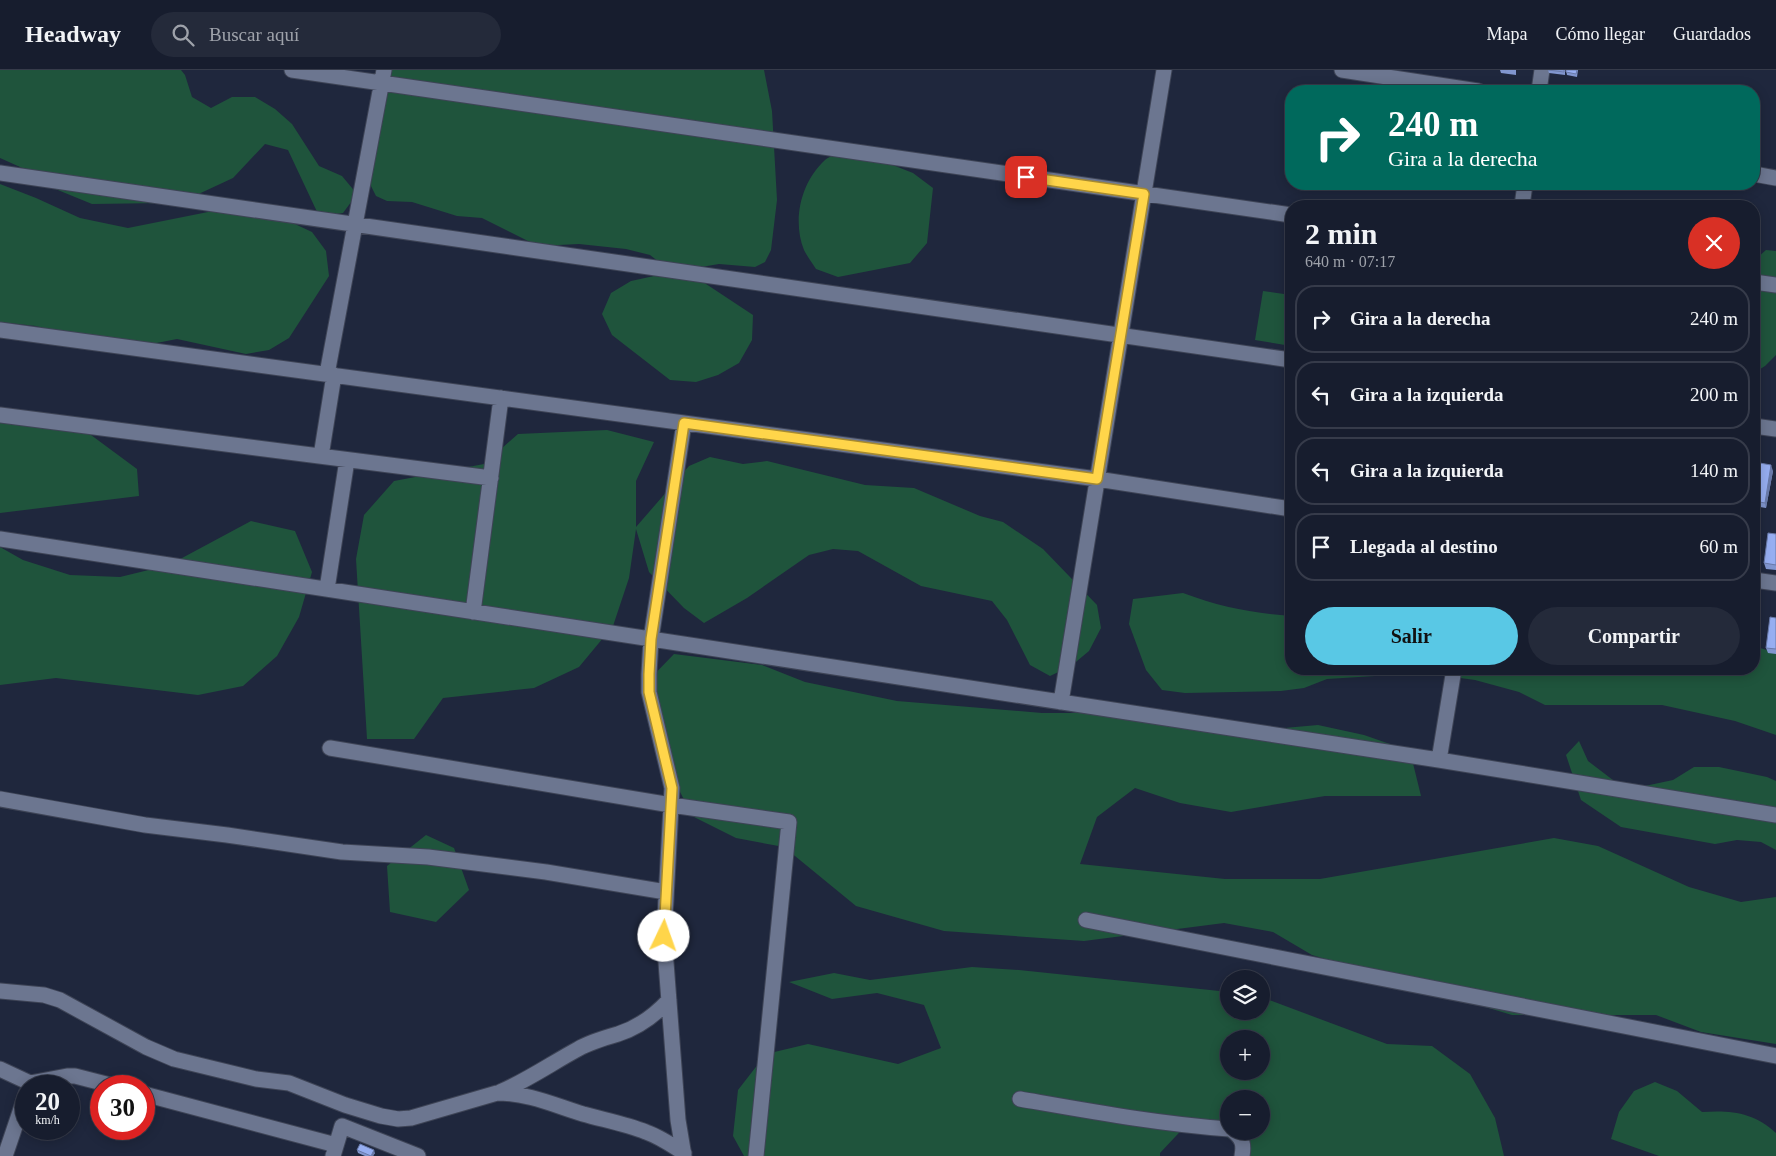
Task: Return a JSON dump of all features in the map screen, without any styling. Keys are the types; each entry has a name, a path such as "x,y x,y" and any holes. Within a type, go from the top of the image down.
{"street":[{"path":"292,70 383,76 1285,214"},
{"path":"1061,702 1164,70"},
{"path":"1342,70 1439,85"},
{"path":"1540,85 1542,70"},
{"path":"321,456 330,375 355,224 383,76"},
{"path":"0,173 1285,359"},
{"path":"1760,175 1776,178"},
{"path":"1760,283 1776,286"},
{"path":"0,330 1097,479 1285,508"},
{"path":"473,612 501,398"},
{"path":"0,416 491,478"},
{"path":"684,423 651,639 649,674 649,692 672,788 664,936 678,1120 684,1154"},
{"path":"1760,427 1776,429"},
{"path":"327,589 347,460"},
{"path":"0,539 1439,760 1776,816"},
{"path":"1760,581 1776,583"},
{"path":"1439,760 1453,675"},
{"path":"330,748 671,805 788,822 756,1156"},
{"path":"0,799 145,825 342,852 428,857 546,872 666,892"},
{"path":"1086,920 1776,1056"},
{"path":"0,991 44,995 60,1000 146,1047 174,1059 256,1079 289,1083 345,1105 398,1119 411,1118 499,1093 534,1076 579,1048 637,1025 661,1009 669,1000"},
{"path":"0,1069 15,1079"},
{"path":"499,1093 532,1097 646,1132 662,1139 684,1154"},
{"path":"155,1097 335,1150 342,1126 418,1156"},
{"path":"1020,1100 1192,1126 1220,1128"},
{"path":"5,1156 15,1126"},
{"path":"1241,1140 1244,1145 1242,1156"}],"green space":[{"path":"0,70 181,70 185,75 192,97 211,108 232,97 255,97 275,109 292,124 319,166 342,176 357,194 343,213 319,216 288,150 265,144 233,178 190,198 163,203 92,204 48,186 29,171 0,158"},
{"path":"383,70 764,70 772,111 777,200 771,250 765,262 755,267 719,264 695,268 659,262 650,255 626,249 579,244 538,246 482,218 457,216 412,202 387,201 376,196 371,186 369,163"},
{"path":"845,149 913,173 933,188 927,243 910,263 838,277 816,269 805,252 800,238 799,214 805,190 810,179 825,160"},
{"path":"0,184 80,218 128,228 223,209 267,211 312,232 326,251 329,276 289,338 269,350 246,354 177,339 131,348 106,347 36,326 0,322"},
{"path":"1766,250 1776,251 1776,355 1760,369 1760,255"},
{"path":"654,276 700,280 753,315 752,340 739,363 718,375 696,382 670,380 612,335 602,314 611,293 631,281"},
{"path":"1263,291 1285,294 1285,345 1255,340"},
{"path":"0,417 70,425 91,435 137,469 139,496 0,513"},
{"path":"607,430 654,442 636,481 636,527 689,466 710,457 743,464 767,461 865,485 914,488 980,516 1003,522 1043,549 1097,605 1101,628 1089,651 1071,666 1050,676 1030,665 1007,620 992,601 921,586 858,551 833,549 809,555 747,598 704,623 684,608 649,572 636,529 629,578 613,626 579,667 534,688 443,698 414,739 367,739 356,559 364,515 394,481 484,464 518,434"},
{"path":"251,521 295,531 312,572 299,617 277,656 243,686 198,695 56,678 0,685 0,547 23,560 70,575 120,577 169,565"},
{"path":"1183,593 1236,609 1285,615 1285,675 1391,675 1327,679 1304,688 1281,691 1185,693 1162,690 1146,670 1129,624 1133,599"},
{"path":"1760,648 1776,653 1776,735 1735,721 1662,705 1545,705 1519,692 1475,680 1438,675 1760,675"},
{"path":"674,654 762,665 805,682 897,701 1042,713 1137,713 1227,733 1318,725 1364,735 1410,751 1421,796 1325,796 1231,812 1180,803 1135,788 1097,817 1080,864 1225,879 1320,879 1554,838 1598,846 1689,887 1741,902 1776,897 1776,1044 1701,1032 1656,1015 1512,1015 1312,955 1273,932 1224,923 1084,941 944,931 856,906 784,847 736,838 692,816 650,731 641,688"},
{"path":"1579,741 1588,761 1626,790 1673,780 1694,767 1719,767 1767,777 1776,781 1776,850 1761,842 1737,840 1715,844 1621,827 1581,800 1566,755"},
{"path":"426,835 454,848 469,890 436,922 390,912 387,866"},
{"path":"972,967 1019,970 1220,991 1220,1020 1270,1020 1270,1000 1387,1044 1432,1046 1470,1074 1495,1118 1504,1156 1240,1156 1232,1140 1270,1140 1270,1090 1220,1090 1220,1134 1192,1119 1160,1153 1160,1156 744,1156 733,1136 738,1090 766,1054 808,1044 898,1064 941,1048 924,1005 877,993 832,999 789,982 834,973 870,980"},
{"path":"1655,1082 1677,1091 1702,1112 1732,1112 1750,1117 1768,1126 1776,1133 1776,1156 1659,1156 1611,1139 1619,1112 1634,1091"}],"building":[{"path":"1548,70 1564,70 1564,72"},
{"path":"1566,70 1577,70 1576,74 1566,72"},
{"path":"1760,463 1771,465 1765,503 1760,502"},
{"path":"1768,533 1776,534 1776,565 1764,563"},
{"path":"1770,617 1776,618 1776,649 1766,648"},
{"path":"360,1144 374,1150 371,1156 357,1150"}],"route":[{"path":"664,936 672,788 649,692 649,674 651,639 684,423 1097,479 1144,194 1026,177"}]}
